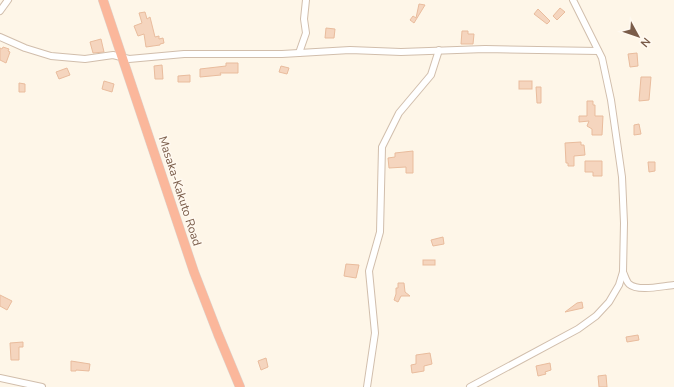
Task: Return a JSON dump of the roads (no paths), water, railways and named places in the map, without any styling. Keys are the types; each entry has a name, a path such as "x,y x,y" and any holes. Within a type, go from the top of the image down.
{"highway":[{"name":"Masaka-Kakuto Road","path":"103,0 197,278 240,387"}],"street":[{"path":"0,11 8,0"},
{"path":"299,53 306,33 304,19 306,0"},
{"path":"470,387 578,329 596,316 609,302 619,285 623,272 624,223 620,157 611,100 602,58 573,0"},
{"path":"0,37 25,48 51,56 84,59 113,55 129,58 184,54 299,53 350,50 400,52 439,50 598,51"},
{"path":"367,387 375,333 369,271 380,232 382,147 399,113 431,75 439,50"},
{"path":"623,272 627,281 635,287 641,288 674,285"},
{"path":"0,378 42,387"}]}
